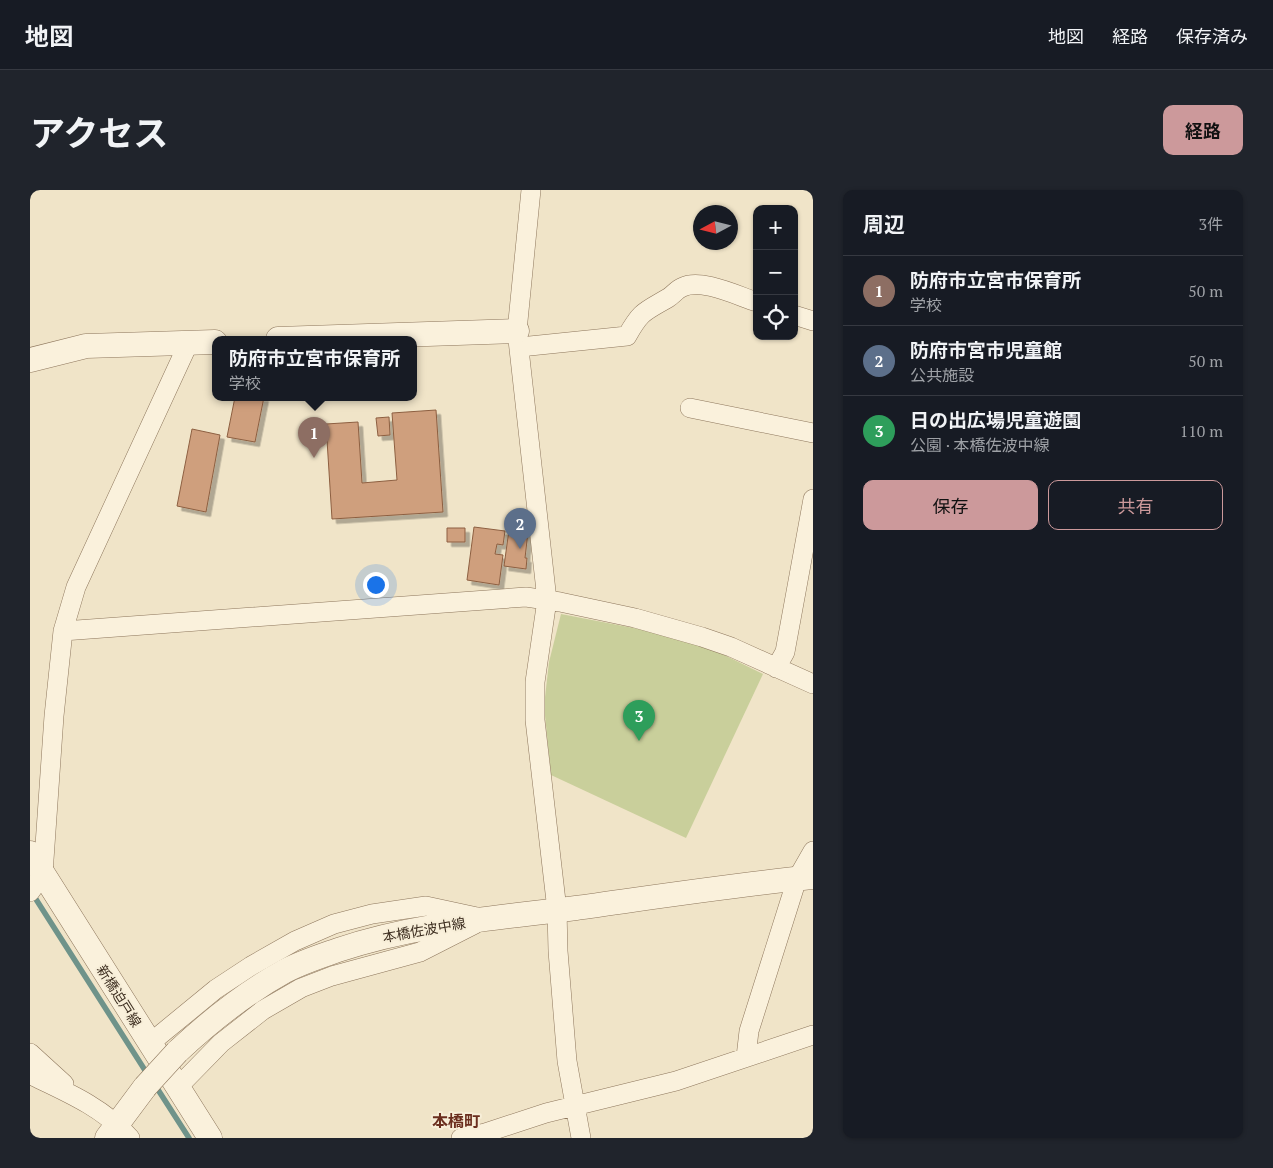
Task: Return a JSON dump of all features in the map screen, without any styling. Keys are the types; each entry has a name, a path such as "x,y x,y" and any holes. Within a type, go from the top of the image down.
{"street":[{"path":"531,190 519,339 547,600 535,682 535,720 557,910 558,952 567,1061 581,1138"},
{"path":"417,339 627,336 637,317 651,306 683,287 697,284 753,301"},
{"path":"798,316 813,321"},
{"path":"36,883 63,631 76,587 190,342"},
{"path":"30,360 86,346 212,342"},
{"path":"690,408 813,433"},
{"path":"776,668 785,652 813,499"},
{"path":"63,631 526,597 634,618 702,637 731,647 813,684"},
{"path":"746,1057 750,1032 813,851"},
{"name":"新橋迫戸線","path":"30,853 36,883 149,1044 210,1138"},
{"name":"本橋佐波中線","path":"118,1133 145,1086 177,1052 212,1020 240,999 286,970 322,955 361,942 406,931 805,878"},
{"path":"149,1044 216,989 251,966 295,941 334,924 372,914 426,906 485,919"},
{"path":"177,1088 221,1043 263,1010 301,988 332,976 420,952 485,919"},
{"path":"461,1138 676,1081 813,1035"},
{"path":"30,1053 118,1133"},
{"path":"30,1073 78,1097"}],"green space":[{"path":"561,614 649,631 710,648 763,674 686,838 551,775 544,706 549,662"}],"building":[{"path":"234,401 263,401 255,442 227,437"},
{"path":"436,410 443,512 332,519 326,424 358,422 362,483 397,480 392,413"},
{"path":"389,417 390,435 378,436 376,418"},
{"path":"192,429 220,435 206,512 177,506"},
{"path":"474,527 505,531 503,545 497,544 495,554 503,555 499,585 467,580"},
{"path":"447,528 465,528 465,542 447,542"},
{"path":"509,530 528,532 525,558 527,558 526,569 504,566"}],"waterway":[{"path":"32,893 148,1075"},
{"path":"155,1085 189,1138"}],"place":[{"name":"防府市立宮市保育所","path":"314,458"},
{"name":"防府市宮市児童館","path":"520,549"},
{"name":"日の出広場児童遊園","path":"639,741"}],"district":[{"name":"本橋町","path":"456,1121"}]}
